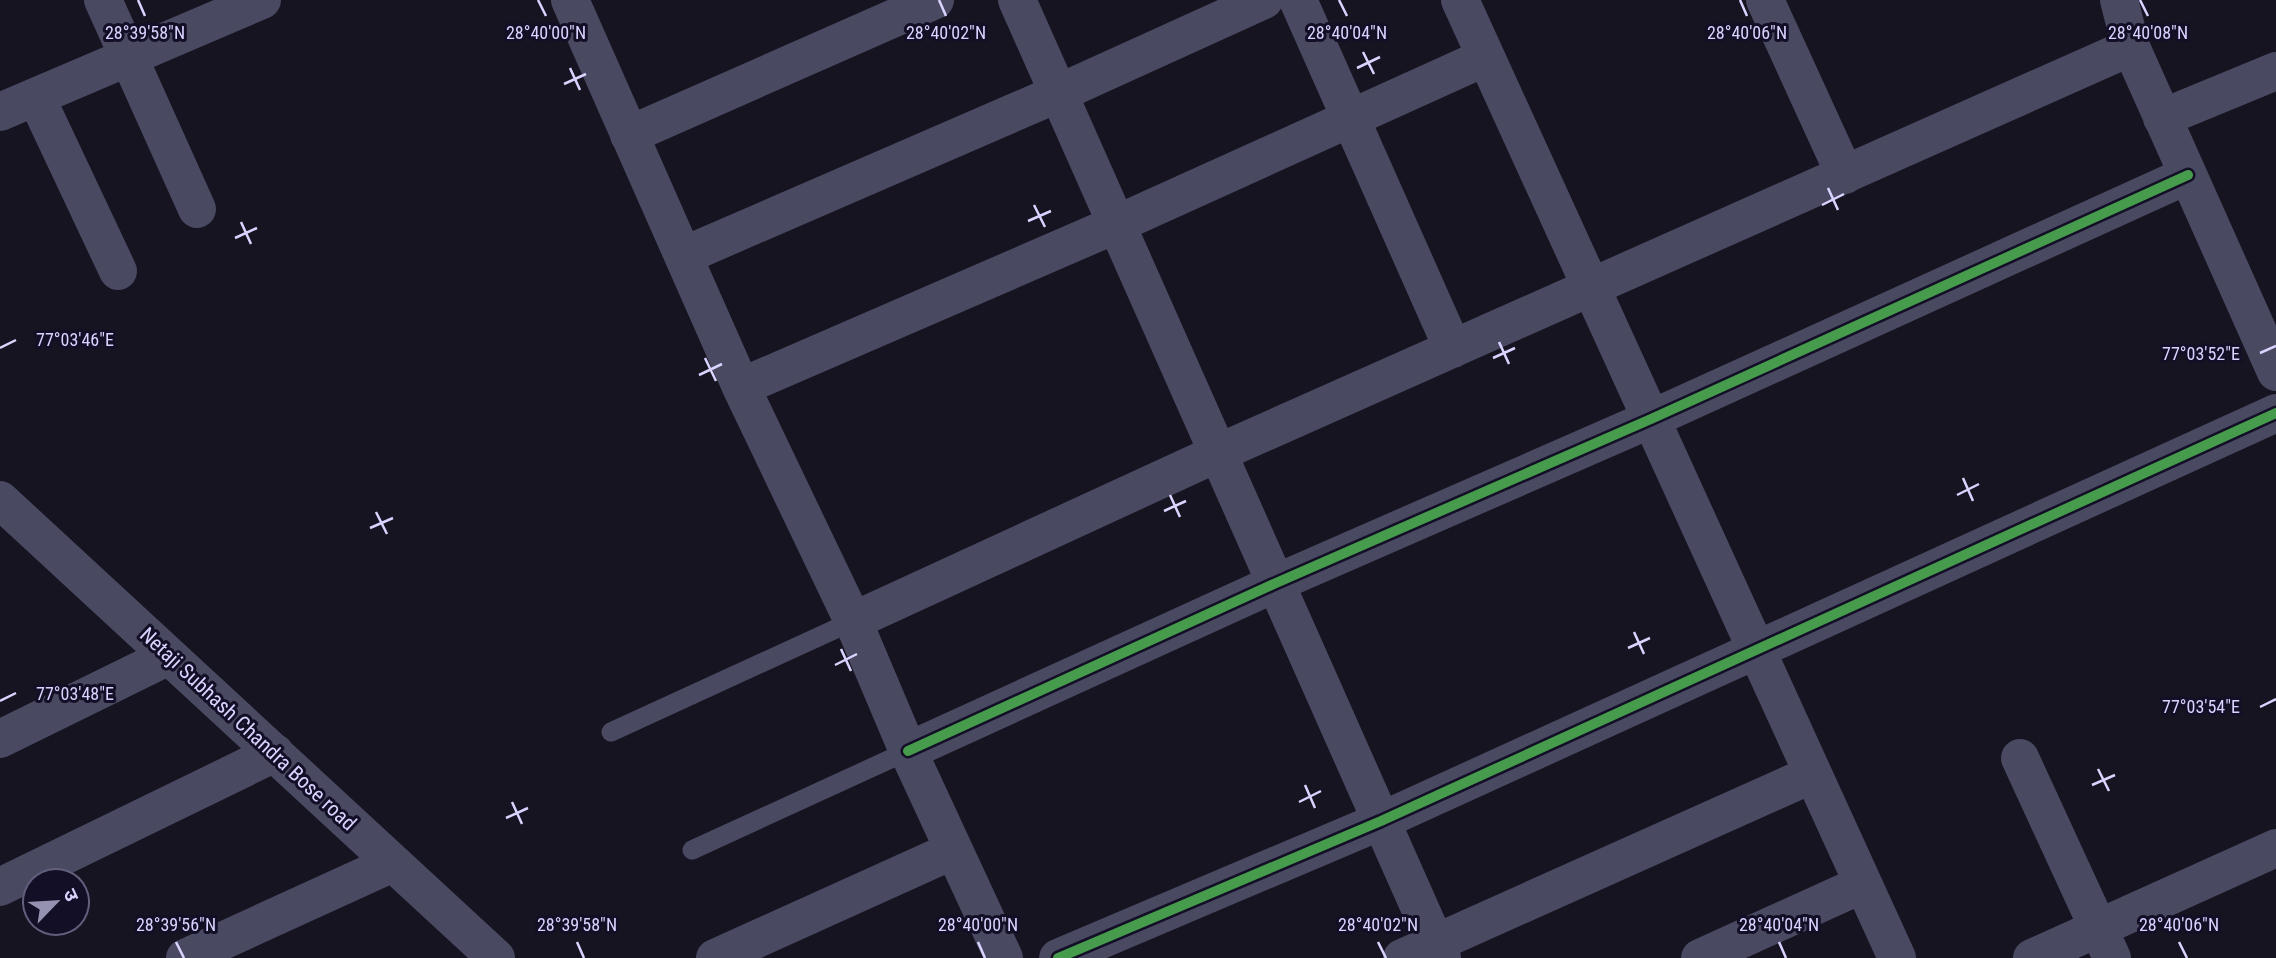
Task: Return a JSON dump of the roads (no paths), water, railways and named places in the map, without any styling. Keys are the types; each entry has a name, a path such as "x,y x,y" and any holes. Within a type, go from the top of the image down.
{"street":[{"path":"103,0 197,209"},
{"path":"118,271 11,104 262,0"},
{"path":"570,0 741,387 853,621 908,751 1004,958"},
{"path":"629,135 936,0"},
{"path":"1017,0 1381,821 1426,953 1813,774"},
{"path":"683,256 1059,93 1264,0"},
{"path":"1298,0 1453,349"},
{"path":"1460,0 1897,958"},
{"path":"1765,0 1845,175"},
{"path":"2119,0 2132,47 2276,372"},
{"path":"853,621 1217,453 2132,47"},
{"path":"741,387 1117,224 1486,57"},
{"path":"2162,118 2276,71"},
{"path":"908,751 1276,583 1651,419 2189,176"},
{"path":"1059,958 1381,821 2276,413"},
{"name":"Netaji Subhash Chandra Bose road","path":"0,500 496,958"},
{"path":"0,738 169,656"},
{"path":"0,887 275,753"},
{"path":"2020,758 2105,943"},
{"path":"2032,958 2105,943 2276,848"},
{"path":"715,958 954,850"},
{"path":"185,958 393,863"},
{"path":"1700,958 1863,884"}],"lane":[{"path":"611,732 853,621"},
{"path":"692,850 908,751"}]}
